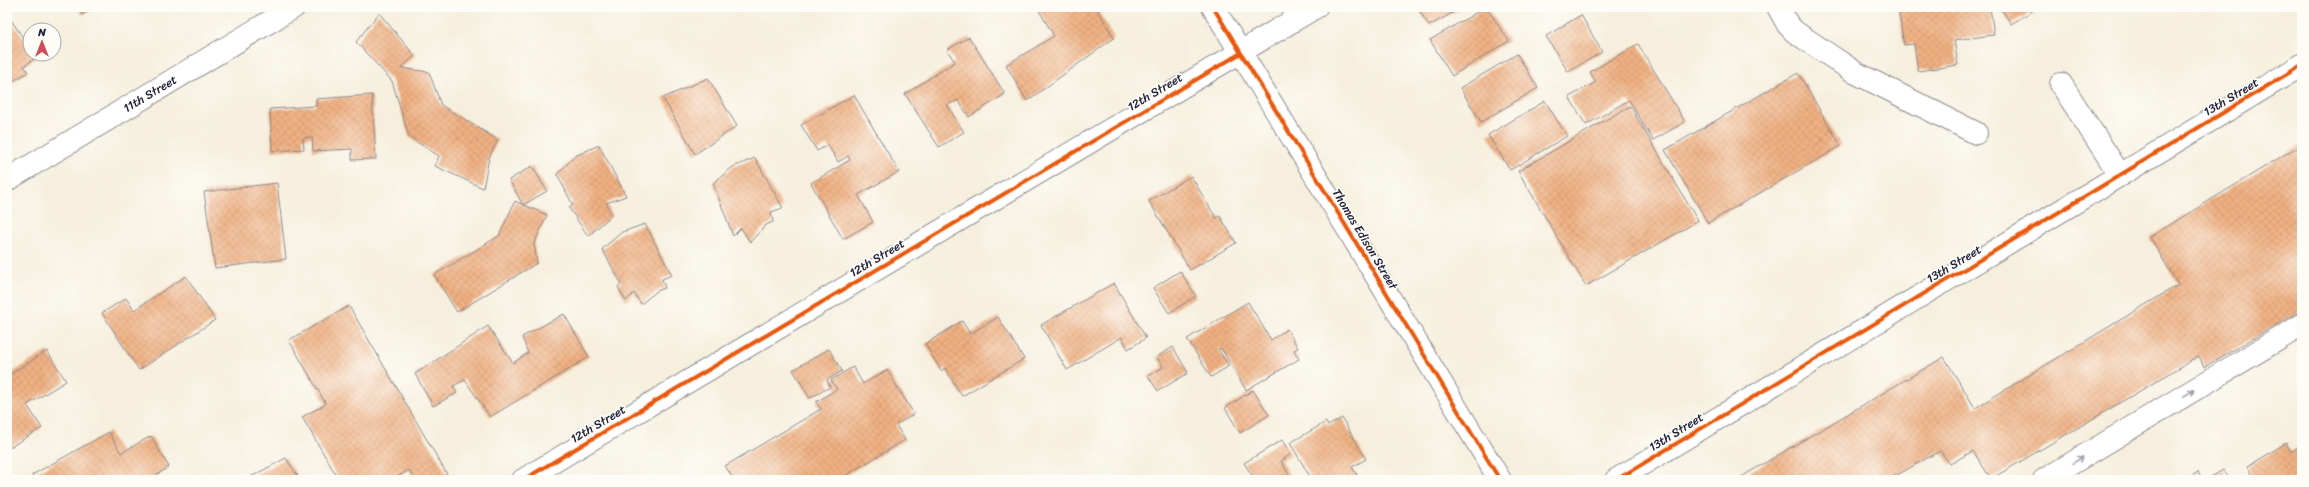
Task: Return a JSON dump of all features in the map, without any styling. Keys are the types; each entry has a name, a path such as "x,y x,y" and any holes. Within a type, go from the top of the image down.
{"street":[{"name":"11th Street","path":"7,180 294,7"},
{"name":"Thomas Edison Street","path":"1213,7 1500,480"},
{"name":"12th Street","path":"523,480 1316,7"},
{"path":"1778,7 1788,25 1795,32 1856,73 1976,133"},
{"name":"13th Street","path":"1616,480 2302,66"},
{"path":"2061,84 2120,175"},
{"path":"2044,480 2302,325"}],"building":[{"path":"78,7 96,7 82,15"},
{"path":"1037,7 1096,7 1114,38 1027,101 1006,65 1054,36"},
{"path":"1417,7 1463,7 1429,26"},
{"path":"1486,7 1509,41 1452,76 1430,40"},
{"path":"1898,7 1990,7 1994,35 1954,40 1958,65 1918,71 1914,44 1904,45"},
{"path":"2000,7 2039,7 2011,24"},
{"path":"379,13 415,56 401,68 429,72 441,105 498,140 489,158 483,188 435,166 439,156 409,137 392,81 356,42"},
{"path":"7,14 22,36 22,62 30,62 24,66 28,72 7,85"},
{"path":"1581,15 1602,52 1568,72 1546,36"},
{"path":"969,37 1005,94 969,117 958,100 947,105 964,132 939,147 905,94 955,62 947,50"},
{"path":"1638,44 1685,122 1653,140 1629,100 1586,125 1569,97 1596,82 1590,72"},
{"path":"1517,54 1538,88 1481,122 1460,88"},
{"path":"1798,73 1841,146 1708,223 1665,150"},
{"path":"708,78 737,126 695,154 663,98"},
{"path":"372,95 376,159 352,160 352,149 313,151 312,137 303,138 304,149 272,151 270,109 316,106 316,99"},
{"path":"854,95 899,172 858,195 873,222 843,239 811,183 850,160 848,156 838,162 828,145 817,151 801,125"},
{"path":"1545,101 1567,136 1510,170 1488,135"},
{"path":"1630,106 1698,221 1586,286 1518,171"},
{"path":"2302,144 2302,310 2204,367 2199,356 1991,479 1973,451 1950,464 1940,451 1888,480 1736,480 1944,357 1975,408 2178,285 2150,237"},
{"path":"599,145 626,196 606,203 612,215 588,236 569,208 573,205 557,174 575,156"},
{"path":"755,158 783,208 771,212 773,222 766,225 750,242 741,228 733,236 713,183 733,167"},
{"path":"532,166 547,191 523,205 509,180"},
{"path":"1191,176 1216,218 1220,216 1236,243 1190,270 1149,201"},
{"path":"277,183 286,259 215,268 204,192"},
{"path":"515,201 547,215 534,244 537,263 457,312 434,275 499,236"},
{"path":"645,224 672,275 662,279 665,288 657,291 641,304 634,293 626,301 618,287 621,283 602,249 622,232"},
{"path":"1180,271 1196,296 1169,313 1153,288"},
{"path":"186,276 215,320 139,370 102,313 126,298 134,310"},
{"path":"1114,283 1146,338 1128,349 1122,337 1067,370 1041,325"},
{"path":"1248,302 1271,340 1287,329 1298,348 1294,350 1299,359 1246,390 1221,348 1218,349 1229,366 1211,377 1187,339"},
{"path":"349,306 448,476 442,480 415,480 409,470 392,480 339,480 302,417 326,404 289,340"},
{"path":"564,314 589,357 490,417 465,380 453,386 457,393 433,406 415,374 488,326 513,363 528,353 522,337"},
{"path":"998,317 1024,359 962,396 945,368 941,371 925,344 962,321 970,334"},
{"path":"1173,347 1188,373 1158,391 1148,376 1163,367 1157,357"},
{"path":"829,349 842,371 827,380 830,387 810,398 793,370"},
{"path":"47,351 66,381 27,405 42,428 7,449 7,376"},
{"path":"853,367 863,384 887,370 914,414 896,425 905,440 838,480 734,480 725,466 821,409 816,402 837,389 831,380"},
{"path":"1253,390 1269,415 1240,433 1225,408"},
{"path":"1342,418 1366,459 1352,467 1360,480 1312,480 1290,443 1326,422 1328,426"},
{"path":"109,432 121,453 151,436 169,467 156,475 159,480 126,480 124,477 119,480 35,480 32,475"},
{"path":"1282,440 1291,454 1281,461 1292,480 1255,480 1244,463"},
{"path":"2286,443 2291,452 2302,445 2302,480 2255,480 2247,467"},
{"path":"286,458 300,480 245,480"},
{"path":"2223,470 2230,480 2206,480"},
{"path":"2198,472 2202,480 2185,480"},
{"path":"958,476 959,480 946,480"}],"cycle path":[{"path":"1213,7 1500,480"},
{"path":"523,480 1241,53"},
{"path":"1616,480 2302,65"}]}
